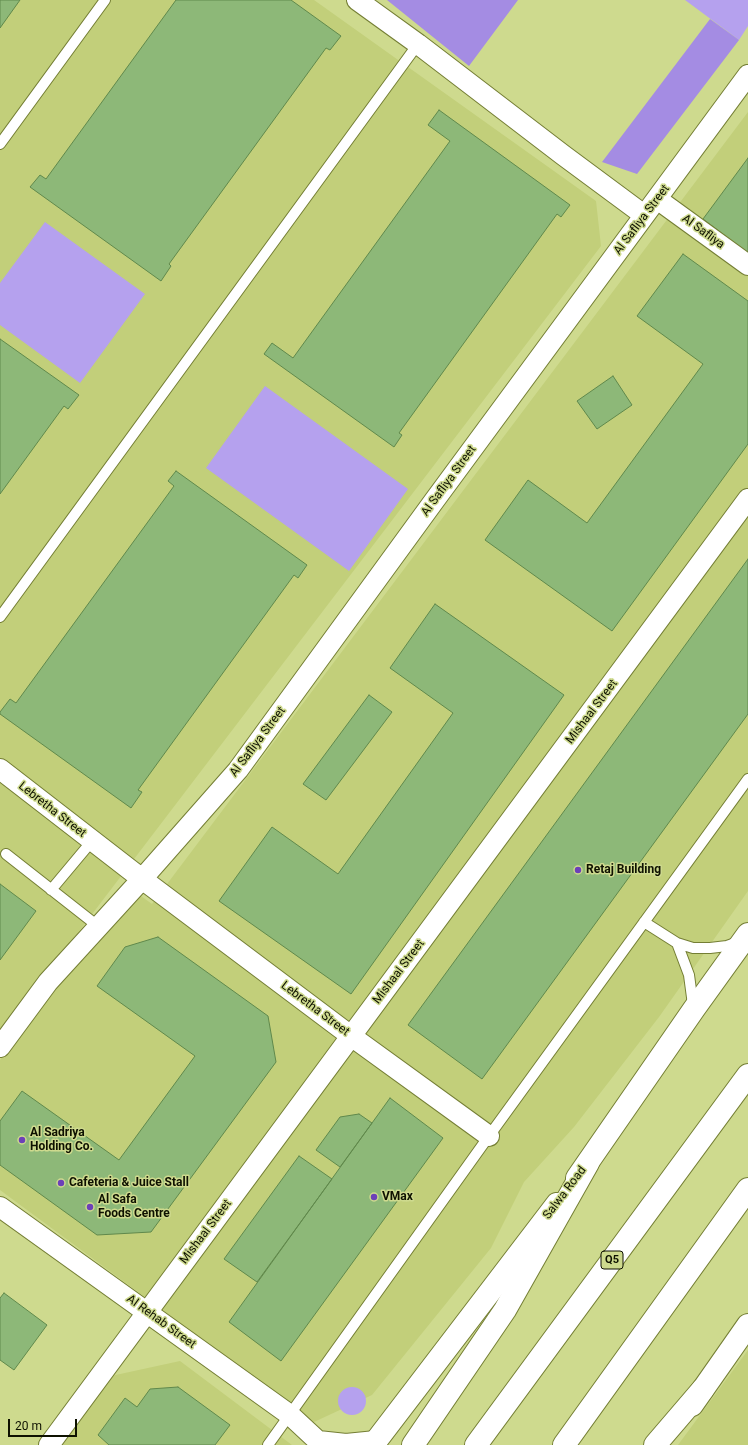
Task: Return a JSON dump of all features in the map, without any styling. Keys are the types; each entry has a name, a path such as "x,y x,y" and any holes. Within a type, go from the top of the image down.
{"main road":[{"name":"Salwa Road","path":"375,1443 588,1163 694,1009 746,937"},
{"name":"Q5","path":"476,1445 748,1074"},
{"path":"412,1445 505,1310 588,1163"},
{"path":"564,1445 748,1189"},
{"path":"663,1445 748,1325"},
{"path":"655,1445 703,1389"}],"street":[{"path":"357,0 418,44 562,155 644,215"},
{"name":"Al Safliya Street","path":"142,879 238,770 748,75"},
{"name":"Al Safliya","path":"657,199 748,265"},
{"name":"Mishaal Street","path":"50,1445 748,499"},
{"name":"Lebretha Street","path":"0,769 92,841 351,1036 489,1136"},
{"path":"0,1047 48,982 142,879"},
{"name":"Al Rehab Street","path":"0,1206 290,1415 318,1443 375,1443"}],"lane":[{"path":"0,144 105,0"},
{"path":"0,617 418,44"},
{"path":"268,1445 489,1136 748,779"},
{"path":"52,890 92,841"},
{"path":"6,854 99,927"},
{"path":"644,922 677,943 693,948 727,946 746,937"},
{"path":"677,943 689,975 694,1009"}],"shaded area":[{"path":"0,0 314,0 596,201 601,246 0,1035"},
{"path":"387,0 518,0 469,66"},
{"path":"685,0 748,0 748,26 739,40"},
{"path":"710,19 739,40 637,174 602,162"},
{"path":"748,112 748,891 659,1017 574,1127 524,1182 491,1248 372,1395 314,1422 0,1190 0,1060 130,888 152,904"},
{"path":"45,222 145,294 80,383 0,325 0,283"},
{"path":"265,386 408,489 349,571 206,468"},
{"path":"748,1350 748,1445 678,1445"},
{"path":"180,1361 292,1445 60,1445 111,1376"},
{"path":"352,1387 362,1391 366,1401 362,1411 352,1415 342,1411 338,1401 342,1391"}],"building":[{"path":"0,0 20,0 0,28"},
{"path":"176,0 291,0 341,36 330,50 326,48 169,264 171,266 161,281 30,187 40,175 46,179"},
{"path":"439,110 570,205 561,217 557,214 399,433 402,435 394,447 264,354 272,343 293,358 450,141 428,125"},
{"path":"748,158 748,253 703,219"},
{"path":"683,254 748,301 748,444 612,631 485,540 528,480 587,523 703,364 637,316"},
{"path":"0,339 79,395 68,409 64,406 0,494"},
{"path":"613,376 632,405 597,429 577,401"},
{"path":"176,471 307,565 298,578 294,575 138,790 142,792 131,808 0,714 0,712 10,699 16,703 174,486 168,481"},
{"name":"Retaj Building","path":"748,559 748,714 482,1079 408,1025"},
{"path":"435,604 564,695 351,994 219,901 272,827 338,874 453,713 390,668"},
{"path":"369,695 392,712 326,800 303,784"},
{"path":"0,884 36,911 0,960"},
{"path":"158,937 268,1016 276,1062 151,1232 97,1235 0,1165 0,1121 22,1091 119,1160 195,1056 97,986 125,947"},
{"path":"390,1098 443,1138 281,1361 229,1322"},
{"path":"359,1114 372,1123 340,1167 316,1150 340,1117"},
{"path":"299,1156 332,1179 257,1282 224,1259"},
{"path":"4,1293 47,1325 14,1370 0,1360 0,1298"},
{"path":"178,1387 230,1425 215,1445 109,1445 98,1435 125,1398 137,1407 150,1389"}],"place":[{"name":"Retaj Building","path":"578,870"},
{"name":"Al Sadriya Holding Co.","path":"22,1140"},
{"name":"Cafeteria & Juice Stall","path":"61,1183"},
{"name":"VMax","path":"374,1197"},
{"name":"Al Safa Foods Centre","path":"90,1207"}]}
